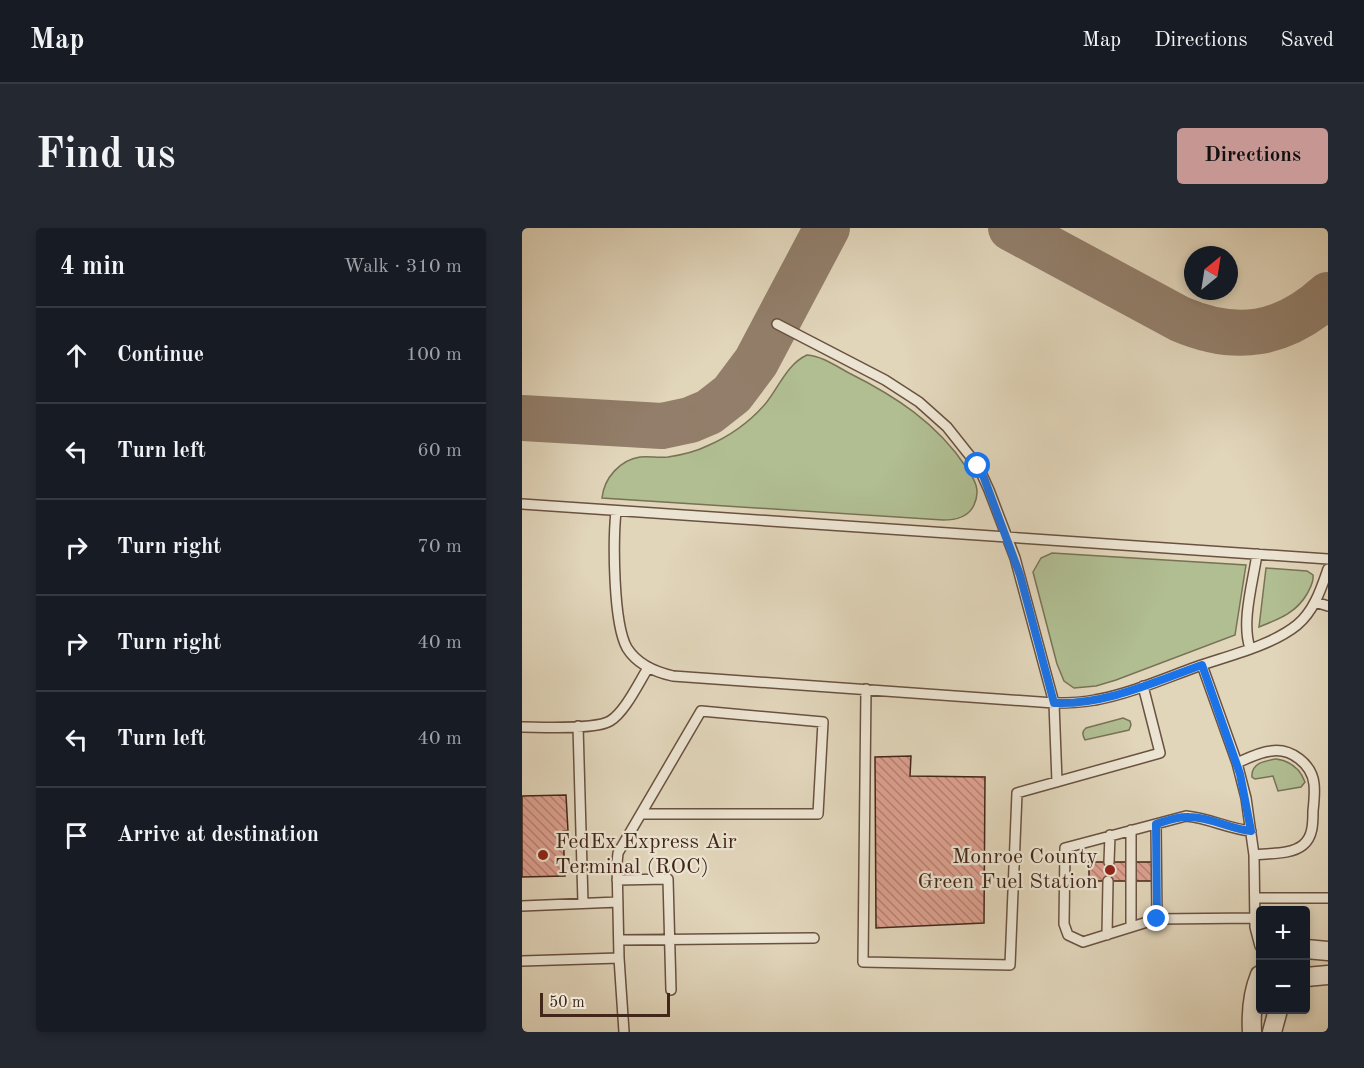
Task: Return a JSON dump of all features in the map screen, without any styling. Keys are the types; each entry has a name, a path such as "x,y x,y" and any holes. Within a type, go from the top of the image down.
{"street":[{"path":"1310,949 1328,951"},
{"path":"1310,976 1328,975"},
{"path":"1252,1032 1256,991"},
{"path":"1272,1032 1277,1014"}],"lane":[{"path":"777,324 904,391 934,414 959,440 978,466 1020,575 1054,703 1056,782"},
{"path":"522,504 1328,559"},
{"path":"616,511 614,535 620,627 632,654 648,668 673,675 1054,703 1094,700 1143,686 1250,648 1296,626 1315,602 1328,569"},
{"path":"1250,648 1247,640 1247,624 1257,554"},
{"path":"1315,602 1328,606"},
{"path":"1202,665 1237,763 1246,798 1254,855 1256,934"},
{"path":"522,727 595,725 610,721 622,709 648,668"},
{"path":"866,689 864,962 1010,965 1017,793 1160,753 1143,686"},
{"path":"624,1032 619,958 618,853 643,814 701,711 823,722 818,814 643,814"},
{"path":"578,726 583,903"},
{"path":"1237,763 1268,751 1281,751 1295,755 1306,764 1314,783 1313,825 1308,840 1301,847 1290,851 1254,855"},
{"path":"1251,831 1186,816 1065,848 1065,930 1072,938 1083,942 1157,919 1255,918"},
{"path":"1156,824 1157,919"},
{"path":"1131,830 1131,926"},
{"path":"1109,862 1110,835"},
{"path":"617,880 668,879 671,990"},
{"path":"1107,935 1108,881"},
{"path":"1255,898 1328,898"},
{"path":"522,906 618,902"},
{"path":"619,940 814,938"},
{"path":"522,961 619,958"}],"green space":[{"path":"807,355 829,362 883,391 914,412 942,437 955,451 976,485 976,500 968,513 956,519 943,520 602,498 606,484 614,471 626,462 640,457 668,457 693,452 739,428 766,403 794,364"},
{"path":"1052,553 1246,565 1235,635 1116,680 1096,686 1074,688 1064,681 1057,664 1033,572 1041,558"},
{"path":"1266,568 1307,571 1313,575 1313,580 1303,601 1298,606 1280,618 1259,627"},
{"path":"1123,718 1130,721 1129,730 1085,740 1083,732 1086,728"},
{"path":"1276,759 1286,761 1297,769 1305,782 1301,787 1278,791 1273,776 1255,779 1252,777 1256,766"}],"building":[{"path":"911,756 910,776 985,777 984,923 876,928 875,757"},
{"name":"FedEx Express Air Terminal (ROC)","path":"566,795 568,831 563,831 565,876 522,877 522,796"},
{"path":"1089,862 1129,862 1129,881 1089,881"},
{"path":"1134,862 1153,862 1153,881 1134,881"}],"taxiway":[{"path":"522,418 662,426 690,420 709,412 732,394 756,362 827,228"},
{"path":"1011,228 1180,319 1201,327 1240,333 1276,327 1311,309 1328,295"}],"place":[{"name":"FedEx Express Air Terminal (ROC)","path":"543,855"},
{"name":"Monroe County Green Fuel Station","path":"1110,870"}],"route":[{"path":"978,466 1015,558 1054,703 1108,698 1202,665 1240,774 1251,831 1186,816 1156,824 1157,919"}]}
